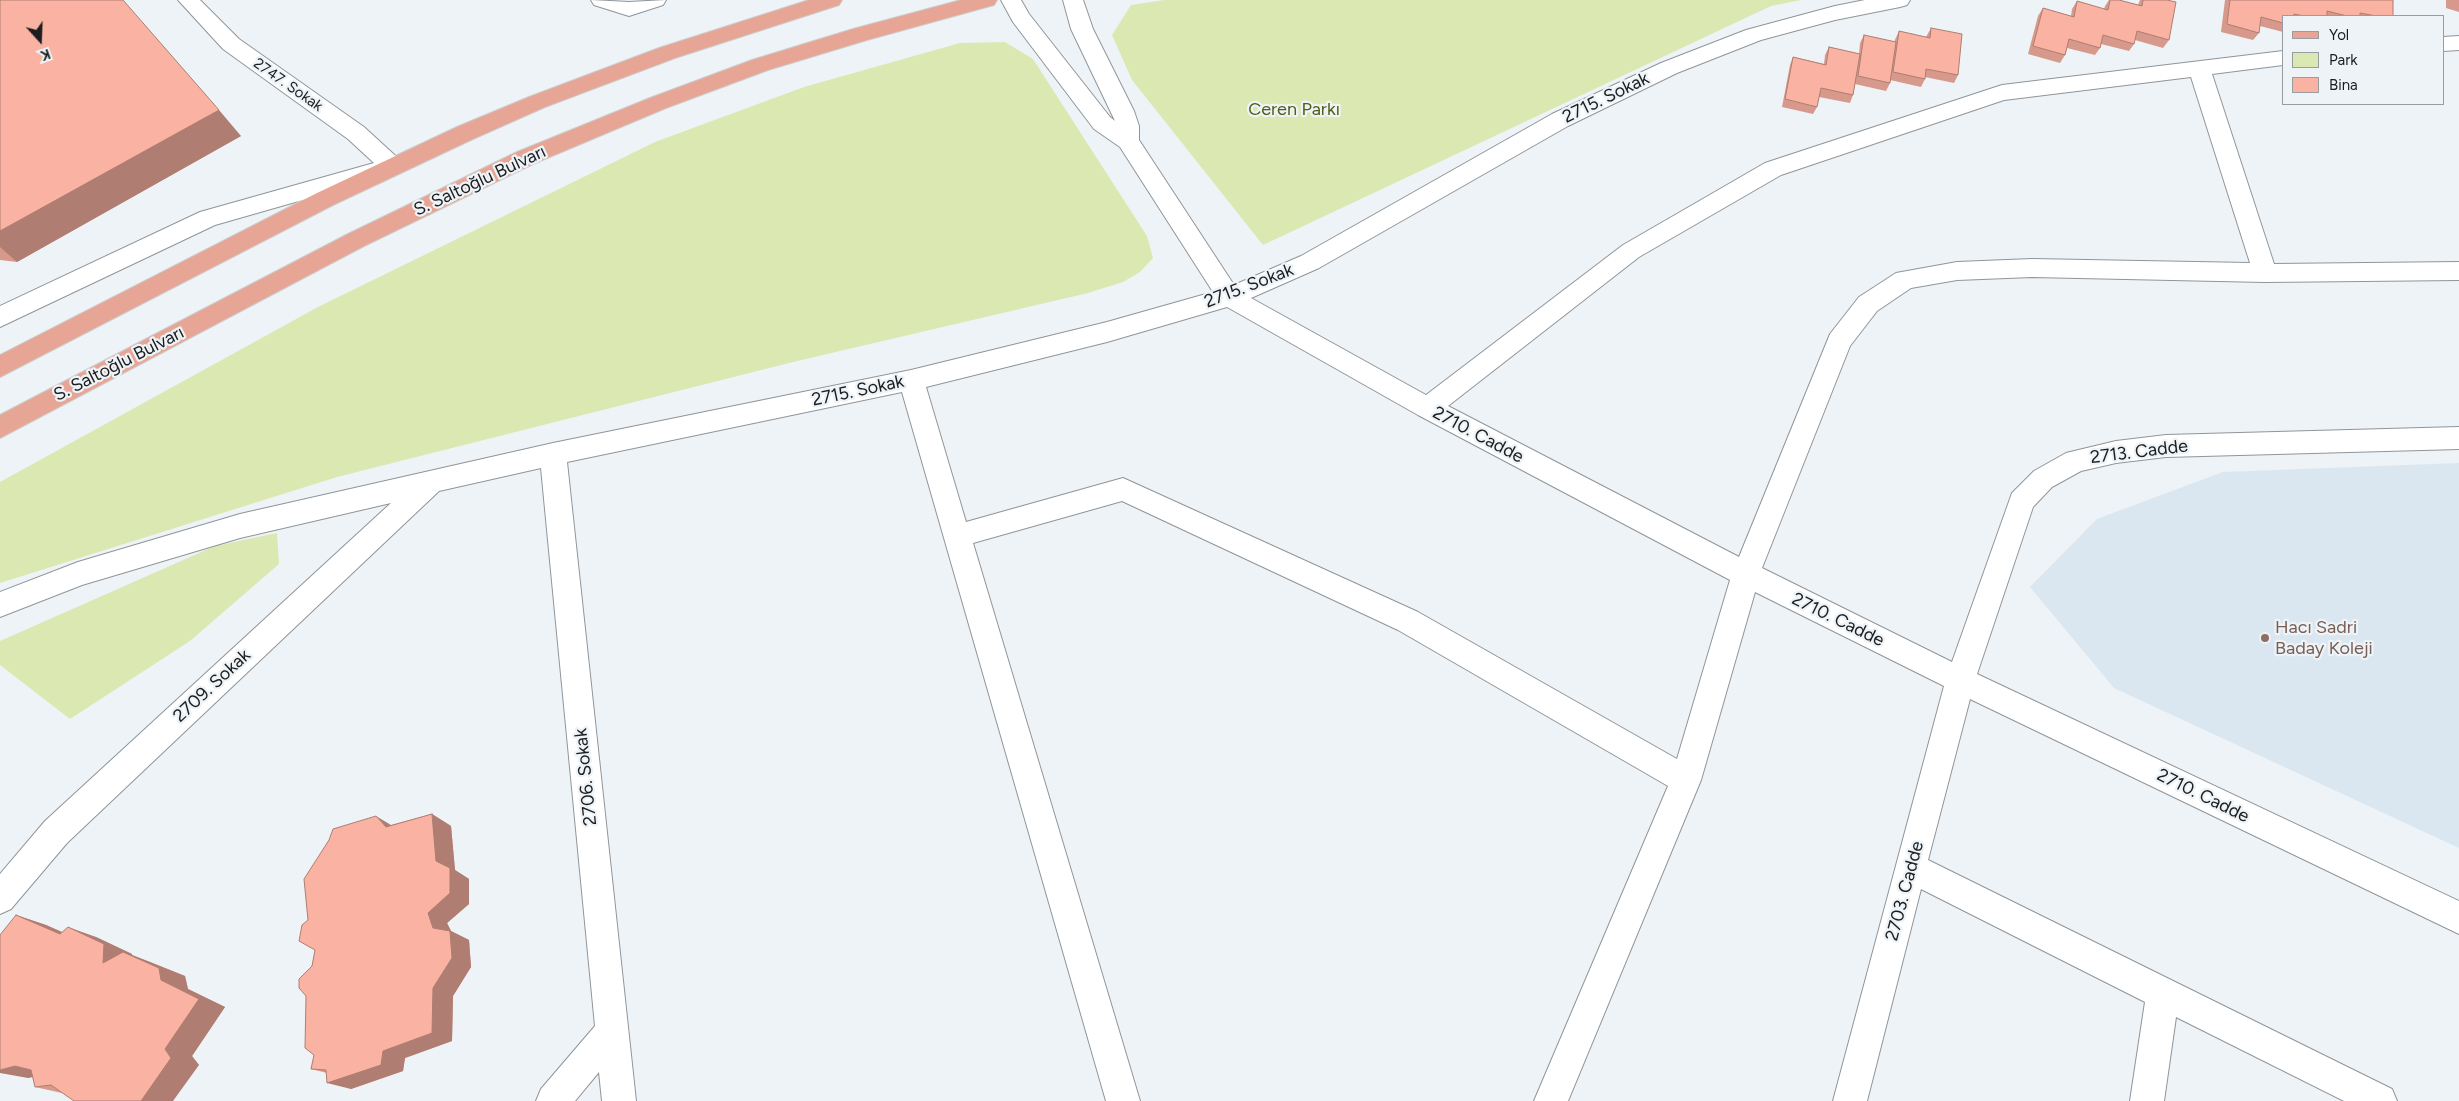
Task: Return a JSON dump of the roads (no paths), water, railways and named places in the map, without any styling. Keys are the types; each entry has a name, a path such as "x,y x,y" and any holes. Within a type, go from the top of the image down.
{"main road":[{"path":"0,367 392,166 538,102 666,53 832,0"},
{"name":"S. Saltoğlu Bulvarı","path":"0,427 348,244 442,197 543,151 658,103 760,65 861,34 987,0"}],"street":[{"name":"2747. Sokak","path":"188,0 231,44 356,133 392,166"},
{"path":"601,0 628,8 656,0"},
{"path":"1011,0 1020,17 1102,124 1128,141 1229,298"},
{"path":"1073,0 1082,29 1123,111 1128,126 1128,141"},
{"name":"2715. Sokak","path":"0,605 78,574 240,526 553,454 911,380 1107,332 1229,298 1310,262 1461,178 1560,120 1669,68 1754,35 1835,13 1900,0"},
{"path":"2444,44 2459,43"},
{"path":"1427,408 1631,251 1773,169 2002,93 2282,58"},
{"path":"2200,68 2265,273"},
{"path":"0,317 208,218 392,166"},
{"path":"1551,1101 1686,780 1746,574 1839,341 1868,304 1905,280 1957,271 2032,268 2265,273 2459,271"},
{"name":"2710. Cadde","path":"1229,298 1427,408 1746,574 1960,680 2459,918"},
{"path":"911,380 1123,1101"},
{"name":"2713. Cadde","path":"1960,680 2022,501 2044,479 2075,461 2116,452 2166,446 2459,438"},
{"name":"2706. Sokak","path":"553,454 619,1101"},
{"name":"2709. Sokak","path":"0,898 56,832 432,481"},
{"path":"957,536 1123,489 1408,621 1686,780"},
{"name":"2703. Cadde","path":"1850,1101 1960,680"},
{"path":"1911,868 2380,1101"},
{"path":"2147,1101 2163,993"},
{"path":"553,1101 611,1032"}],"place":[{"name":"Hacı Sadri Baday Koleji","path":"2265,638"}],"park label":[{"name":"Ceren Parkı","path":"1294,110"}]}
